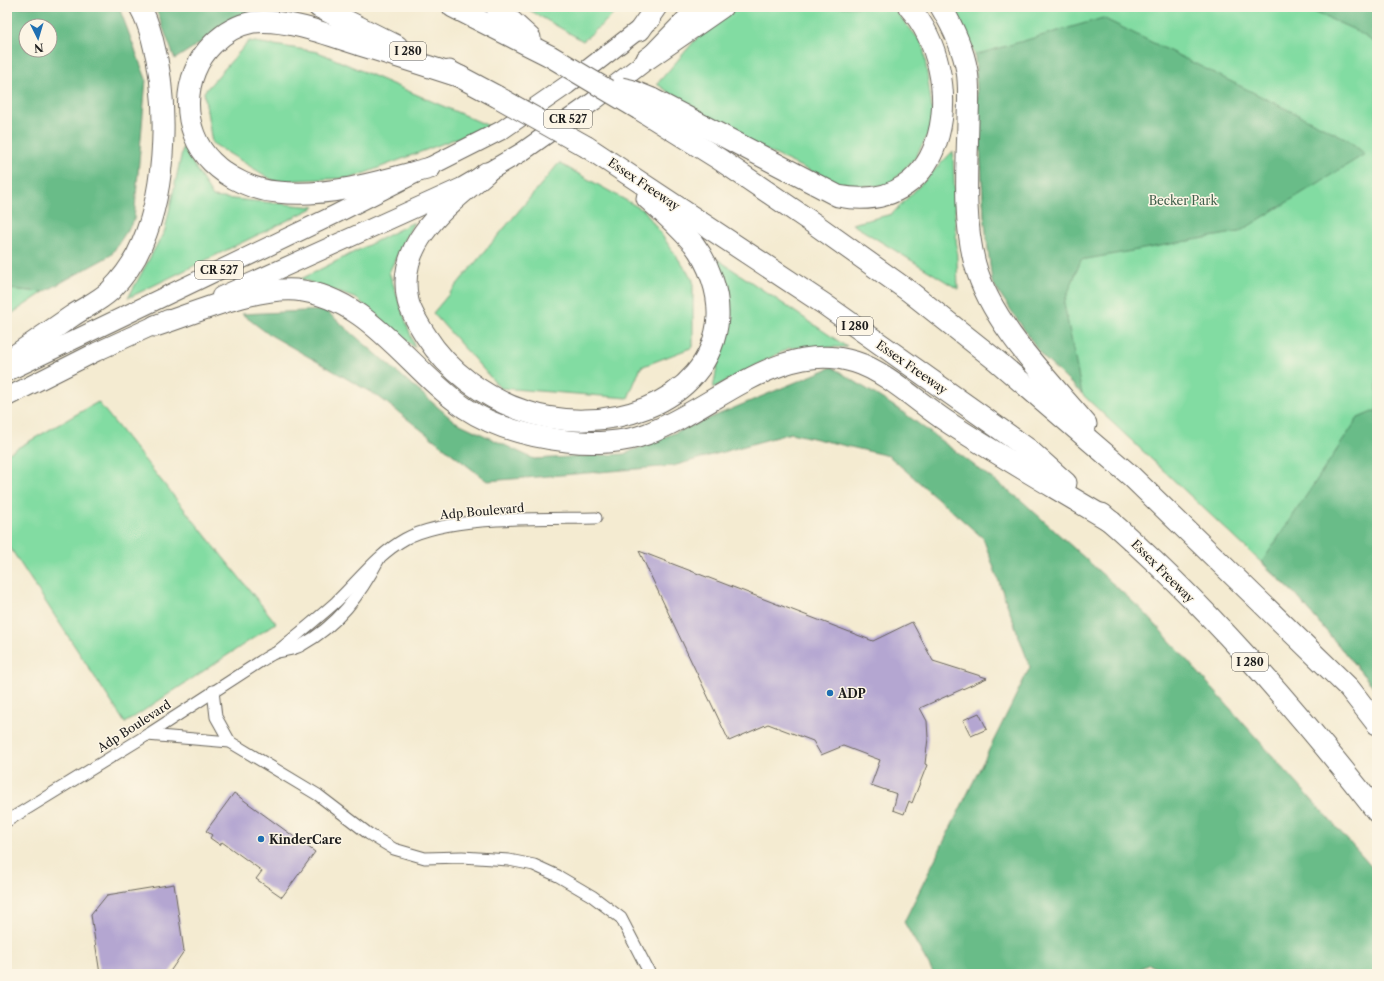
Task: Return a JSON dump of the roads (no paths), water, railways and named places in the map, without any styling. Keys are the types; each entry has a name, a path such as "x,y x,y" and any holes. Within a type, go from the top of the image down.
{"highway":[{"path":"7,361 109,292 130,266 142,244 153,208 160,174 162,103 160,75 153,44 145,14 140,7"},
{"name":"Essex Freeway","path":"319,7 461,77 587,147 824,304 1022,445 1145,551 1232,642 1325,746 1377,812"},
{"path":"453,7 550,56 597,83 645,104 838,196 851,199 869,198 886,194 898,189 923,170 931,157 938,135 943,93 941,74 933,48 922,25 909,7"},
{"path":"496,7 550,56"},
{"path":"640,30 656,7"},
{"path":"647,59 722,7"},
{"path":"941,7 961,45 967,71 967,208 975,264 986,296 1000,319 1020,344 1130,476"},
{"path":"430,168 374,183 329,192 276,192 245,184 212,162 198,143 192,129 188,103 191,80 207,49 230,30 254,22 292,25 318,31 461,77"},
{"path":"645,104 719,159 910,292 998,361 1130,476 1349,688 1377,724"},
{"path":"486,173 445,209 421,236 411,253 406,277 408,301 418,323 433,347 450,366 473,385 498,400 525,412 551,418 612,418 640,410 664,400 684,386 698,371 710,353 717,328 718,306 716,287 709,270 694,244 664,213 587,147"},
{"path":"155,326 264,292 294,290 324,295 348,306 379,331 430,380 465,408 485,420 535,437 570,441 619,440 644,435 670,424 765,371 785,362 819,356 834,357 856,362 876,372 946,421 1112,522"}],"main road":[{"name":"CR 527","path":"7,372 430,168 502,130 567,85 640,30 664,7"},
{"name":"CR 527","path":"7,397 96,352 462,187 522,152 594,101 647,59 697,7"}],"street":[{"name":"Adp Boulevard","path":"276,653 281,639 362,567 379,559 405,539 434,528 494,521 596,518"},
{"name":"Adp Boulevard","path":"7,821 147,735 213,691 276,653 300,646 330,626 347,609 366,584 379,559"},
{"path":"213,691 216,717 230,742"},
{"path":"147,735 230,742 318,794 370,834 394,849 425,858 462,857 509,860 534,866 558,876 592,896 621,918 650,974"}],"place":[{"name":"ADP","path":"830,693"},
{"name":"KinderCare","path":"261,839"}],"park label":[{"name":"Becker Park","path":"1183,200"}]}
